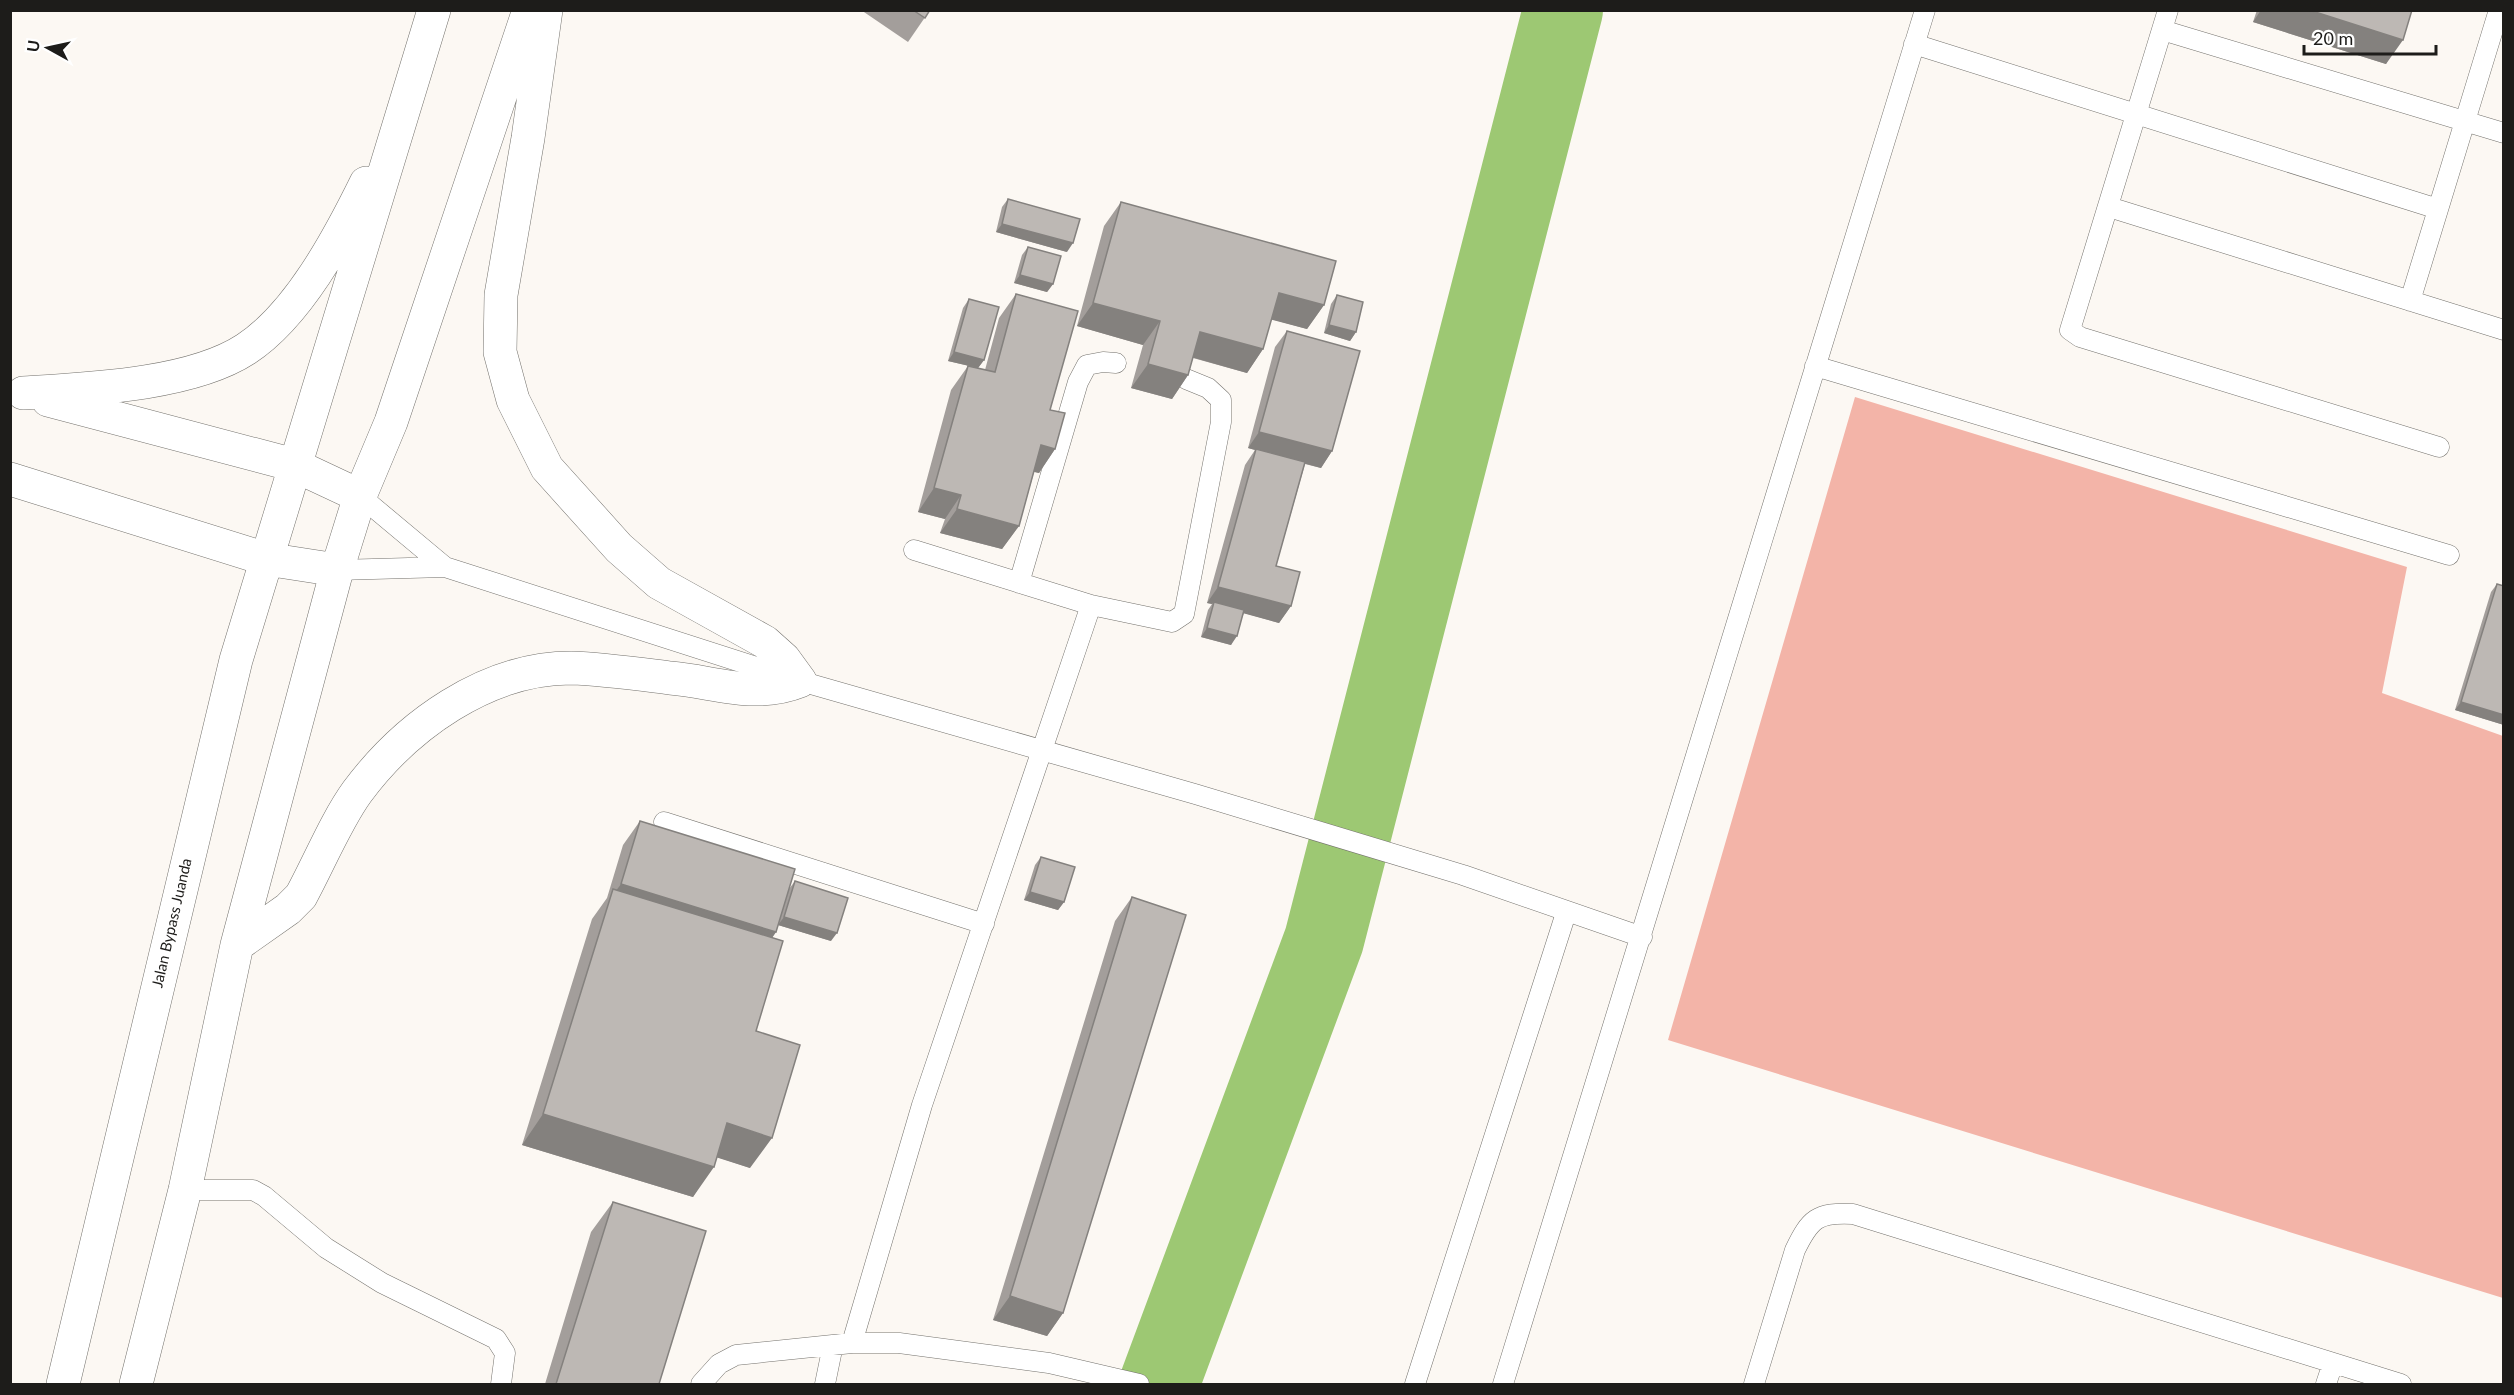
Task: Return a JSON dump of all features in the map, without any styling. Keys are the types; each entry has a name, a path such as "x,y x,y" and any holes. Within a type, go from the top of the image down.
{"main road":[{"path":"17,392 103,388 196,371 246,349 288,312 319,268 362,192 404,106 434,10"},
{"path":"136,1384 185,1190 237,945 338,570 360,496 391,422 529,10"},
{"path":"237,945 288,909 301,896 356,793 385,758 446,707 490,685 533,673 570,668 674,678 748,690 766,690 800,681 784,659 765,642 659,583 619,548 593,522 547,468 513,400 501,352 501,296 528,138 546,10"},
{"name":"Jalan Bypass Juanda","path":"63,1384 236,660 404,106"},
{"path":"17,392 294,465 360,496"},
{"path":"10,479 266,559 338,570"}],"lane":[{"path":"1503,1384 1642,937 1924,10"},
{"path":"2168,10 2109,207 2070,324 2074,334 2439,447"},
{"path":"2409,301 2499,10"},
{"path":"2162,30 2504,133"},
{"path":"1914,44 2438,209"},
{"path":"2109,207 2504,330"},
{"path":"1019,582 1078,382 1087,364 1116,363"},
{"path":"1815,366 2449,555"},
{"path":"914,550 1090,605 1172,622 1184,614 1221,422 1221,400 1208,388 1186,379"},
{"path":"360,496 445,567"},
{"path":"338,570 445,567 800,681 1463,875 1566,913 1642,937"},
{"path":"825,1384 842,1344 1090,605"},
{"path":"664,822 984,924"},
{"path":"1415,1384 1566,913"},
{"path":"185,1190 252,1190 264,1196 326,1248 382,1283 496,1339 505,1353 501,1384"},
{"path":"1754,1384 1795,1250 1805,1230 1815,1218 1832,1213 1852,1214 2401,1384"},
{"path":"701,1384 718,1364 736,1355 842,1344 899,1343 1077,1376 1100,1373 1139,1384"},
{"path":"2326,1384 2333,1363"}],"shaded area":[{"path":"1855,397 2407,567 2382,693 2503,736 2503,1298 1668,1040"}],"building":[{"path":"913,10 930,10 925,18"},
{"path":"2309,10 2412,10 2403,40"},
{"path":"1008,199 1080,219 1073,243 1002,224"},
{"path":"1121,202 1336,261 1324,305 1279,293 1263,349 1200,332 1188,375 1148,364 1160,321 1093,303"},
{"path":"1028,247 1061,256 1053,284 1020,275"},
{"path":"1016,294 1078,311 1050,410 1065,413 1055,449 1041,445 1019,526 957,509 961,495 934,488 968,366 995,372"},
{"path":"1337,295 1363,302 1356,332 1329,325"},
{"path":"969,299 999,307 984,360 954,352"},
{"path":"1287,331 1360,351 1332,451 1259,432"},
{"path":"1256,449 1305,462 1276,566 1300,572 1291,606 1218,587"},
{"path":"2497,584 2504,586 2504,715 2461,702"},
{"path":"1214,602 1244,610 1237,636 1207,628"},
{"path":"640,821 795,869 776,932 621,884"},
{"path":"1041,857 1075,867 1064,902 1030,892"},
{"path":"795,881 848,898 837,933 784,917"},
{"path":"613,889 783,941 756,1031 800,1045 772,1138 727,1123 714,1167 543,1114"},
{"path":"1132,897 1186,915 1063,1313 1010,1296"},
{"path":"613,1202 706,1231 659,1384 556,1384"}],"waterway":[{"path":"1159,1384 1324,940 1563,10"}]}
